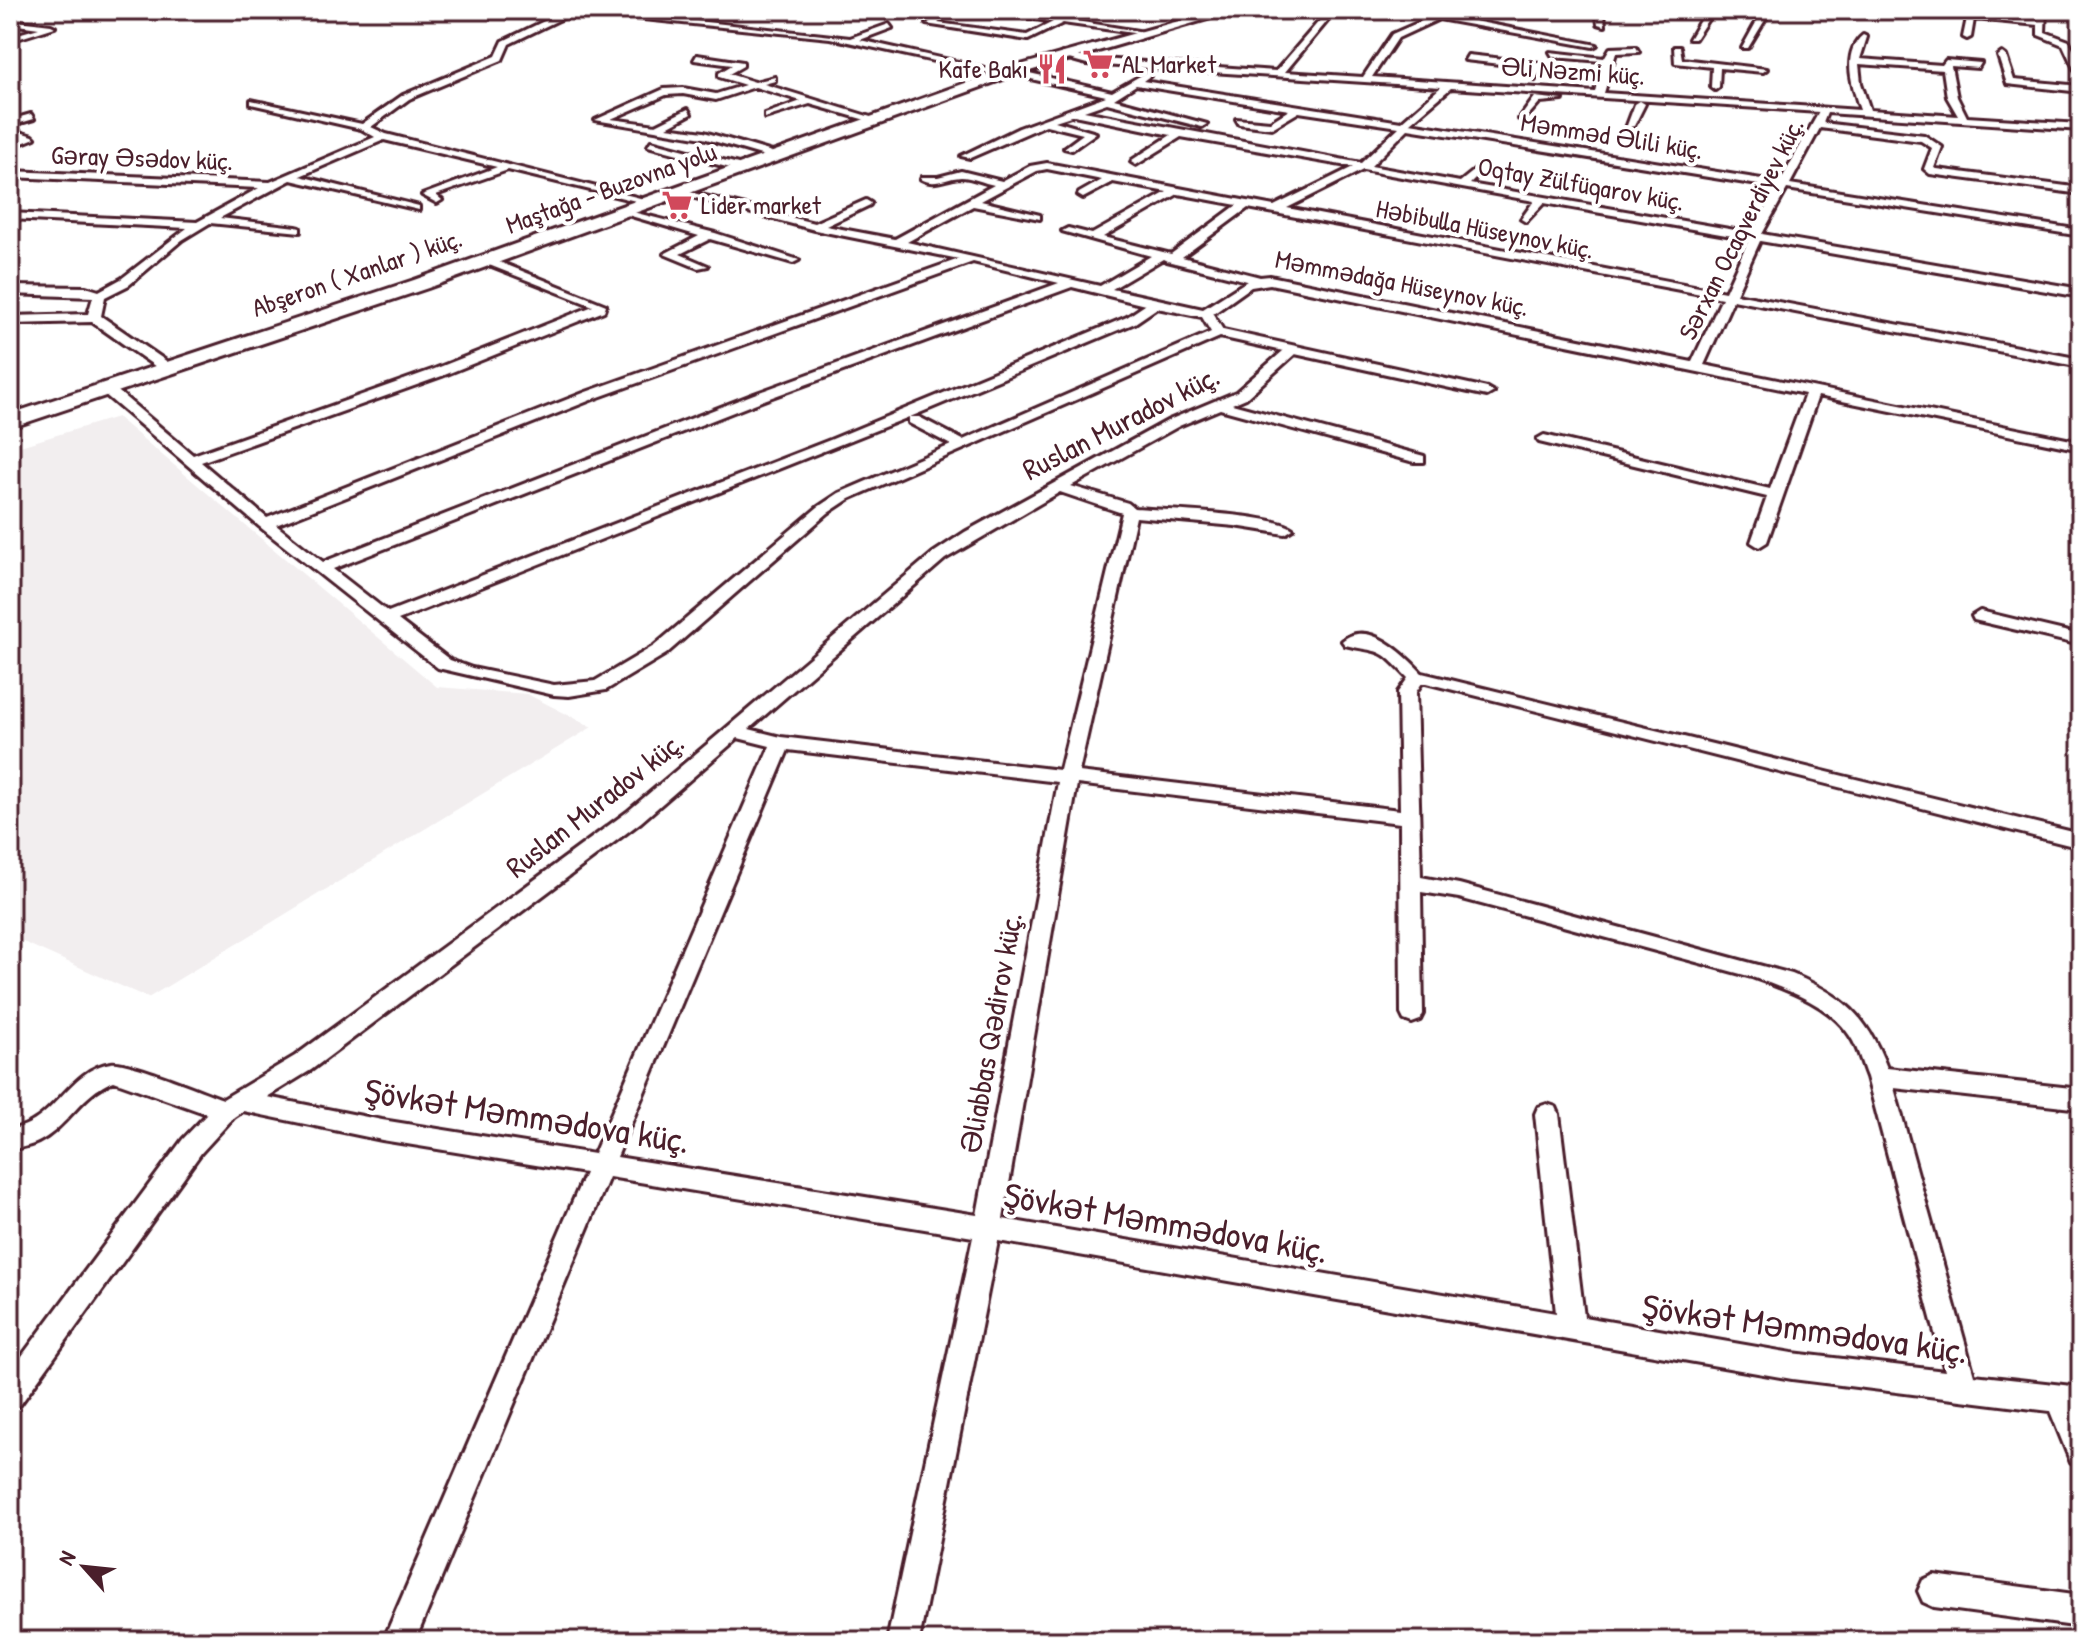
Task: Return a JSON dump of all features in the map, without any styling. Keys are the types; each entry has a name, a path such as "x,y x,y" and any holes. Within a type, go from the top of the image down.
{"main road":[{"path":"1059,55 1220,10"},
{"name":"Maştağa - Buzovna yolu","path":"10,421 488,261 1005,72 1232,10"},
{"name":"Abşeron ( Xanlar ) küç.","path":"10,415 106,388 632,206 734,166 1005,72"}],"street":[{"path":"364,127 396,103 499,58 506,43 574,10 800,32 813,29 1005,72 1202,124"},
{"path":"985,10 1011,11 1140,32"},
{"path":"939,19 930,24 1028,38 1083,10"},
{"path":"1166,10 1192,17"},
{"path":"1279,73 1325,19 1318,10"},
{"path":"1405,10 1593,45"},
{"path":"1366,79 1395,36 1459,10"},
{"path":"1600,10 1602,24"},
{"path":"1692,37 1710,10"},
{"path":"1745,46 1767,10"},
{"path":"1913,10 1971,13 2041,23"},
{"path":"2043,10 2041,33 2066,43 2081,75"},
{"path":"1967,37 1971,13"},
{"path":"738,25 762,17"},
{"path":"10,22 51,27 14,38"},
{"path":"852,40 889,26"},
{"path":"785,45 813,29"},
{"path":"1863,37 1853,61 1866,113"},
{"path":"914,53 929,47"},
{"path":"1599,95 1607,60 1614,49 1636,50"},
{"path":"1677,49 1678,61 1763,69"},
{"path":"1275,210 1303,198 1334,178 1364,166 1403,131 1406,119 1457,79 1470,54 1540,66 1535,77"},
{"path":"1553,54 1607,60"},
{"name":"Əli Nəzmi küç.","path":"1059,55 1155,65 1366,79 1457,79 1599,95 1765,106 1821,117 1866,113 2081,127"},
{"path":"1762,56 1764,81"},
{"path":"2002,56 2010,82 2081,89"},
{"path":"697,58 740,64 722,75 869,118"},
{"path":"1853,61 1947,68"},
{"path":"1964,119 1952,97 1946,63 1978,65"},
{"path":"966,156 1111,98 1137,83 1155,65"},
{"path":"1715,87 1716,65"},
{"path":"768,154 704,135 600,120 664,92 683,91 716,97 772,79"},
{"path":"411,81 437,84"},
{"name":"Məmməd Əlili küç.","path":"1137,83 1234,94 1512,147 1784,185 2081,233"},
{"path":"1764,94 1765,106"},
{"path":"1522,117 1538,99 1821,117 1924,138 1937,147 1929,169 1934,172 2081,191"},
{"path":"768,116 809,101"},
{"path":"254,102 364,127 383,137 507,167 793,260"},
{"path":"1629,126 1640,104"},
{"path":"1239,121 1272,125 1298,108"},
{"path":"658,128 688,112"},
{"name":"Oqtay Zülfüqarov küç.","path":"1075,112 1462,186 2081,293"},
{"path":"10,123 31,117"},
{"name":"Sərxan Ocaqverdiyev küç.","path":"1697,366 1756,236 1821,117"},
{"path":"1046,122 1091,133 1069,148"},
{"path":"2056,125 2072,141"},
{"path":"10,132 30,138 10,145"},
{"path":"1136,162 1179,134"},
{"path":"95,318 94,310 100,295 125,282 203,223 271,185 383,137"},
{"path":"651,144 734,166"},
{"name":"Həbibulla Hüseynov küç.","path":"898,242 1042,166 2081,363"},
{"path":"437,200 427,195 507,167"},
{"path":"1462,186 1480,169"},
{"name":"Gəray Əsədov küç.","path":"10,174 271,185"},
{"path":"926,179 938,180 961,174 1005,185"},
{"path":"290,177 415,208"},
{"path":"1083,195 1112,178"},
{"path":"681,191 815,227 972,258 1207,314 1218,333"},
{"path":"1092,238 1176,191"},
{"path":"1526,219 1541,200"},
{"path":"971,202 1036,217"},
{"path":"815,227 866,203"},
{"path":"1101,291 1165,258 1246,204"},
{"path":"10,216 203,223 296,230"},
{"path":"1068,231 1255,279"},
{"path":"702,266 670,254 711,235"},
{"path":"265,524 591,395 972,258"},
{"path":"193,460 437,373 600,308 600,305 488,261"},
{"name":"Məmmədağa Hüseynov küç.","path":"1207,314 1255,279 1281,281 2081,446"},
{"path":"321,568 759,397 1071,283"},
{"path":"10,290 86,291 100,295"},
{"path":"386,619 835,443 1131,320 1155,304"},
{"path":"10,320 95,318 164,366"},
{"path":"106,388 265,524 431,655 457,669 569,691 600,686 660,650 832,503 1206,341 1218,333 1487,392"},
{"name":"Ruslan Muradov küç.","path":"10,1395 192,1146 233,1106 303,1063 634,817 939,556 1174,423 1252,388 1293,349"},
{"path":"1759,542 1813,390"},
{"path":"1220,404 1242,413 1419,459"},
{"path":"914,420 962,445"},
{"path":"1544,439 1776,495"},
{"path":"1059,487 1123,506 1130,512 1235,521 1285,529"},
{"name":"Əliabbas Qədirov küç.","path":"903,1641 988,1228 1068,778 1130,512"},
{"path":"1980,616 2081,640"},
{"path":"1351,641 1377,641 1388,646 1417,678 1443,680 2081,841"},
{"path":"1412,1014 1407,692 1417,678"},
{"path":"736,731 781,743 1410,818"},
{"path":"399,1641 781,743"},
{"path":"1412,883 1459,891 1791,982 1831,1005 1862,1034 1879,1077 1964,1389"},
{"name":"Şövkət Məmmədova küç.","path":"10,1139 34,1133 51,1121 92,1080 114,1071 233,1106 988,1228 1792,1366 2071,1400"},
{"path":"1879,1077 2081,1099"},
{"path":"1547,1114 1571,1328"},
{"path":"2071,1400 2081,1453"},
{"path":"1934,1591 2081,1611"}],"shaded area":[{"path":"117,417 437,687 527,694 592,727 148,998 10,936 10,449"}],"place":[{"name":"AL Market","path":"1098,64"},
{"name":"Kafe Bakı","path":"1052,69"},
{"name":"Lider market","path":"677,205"}]}
